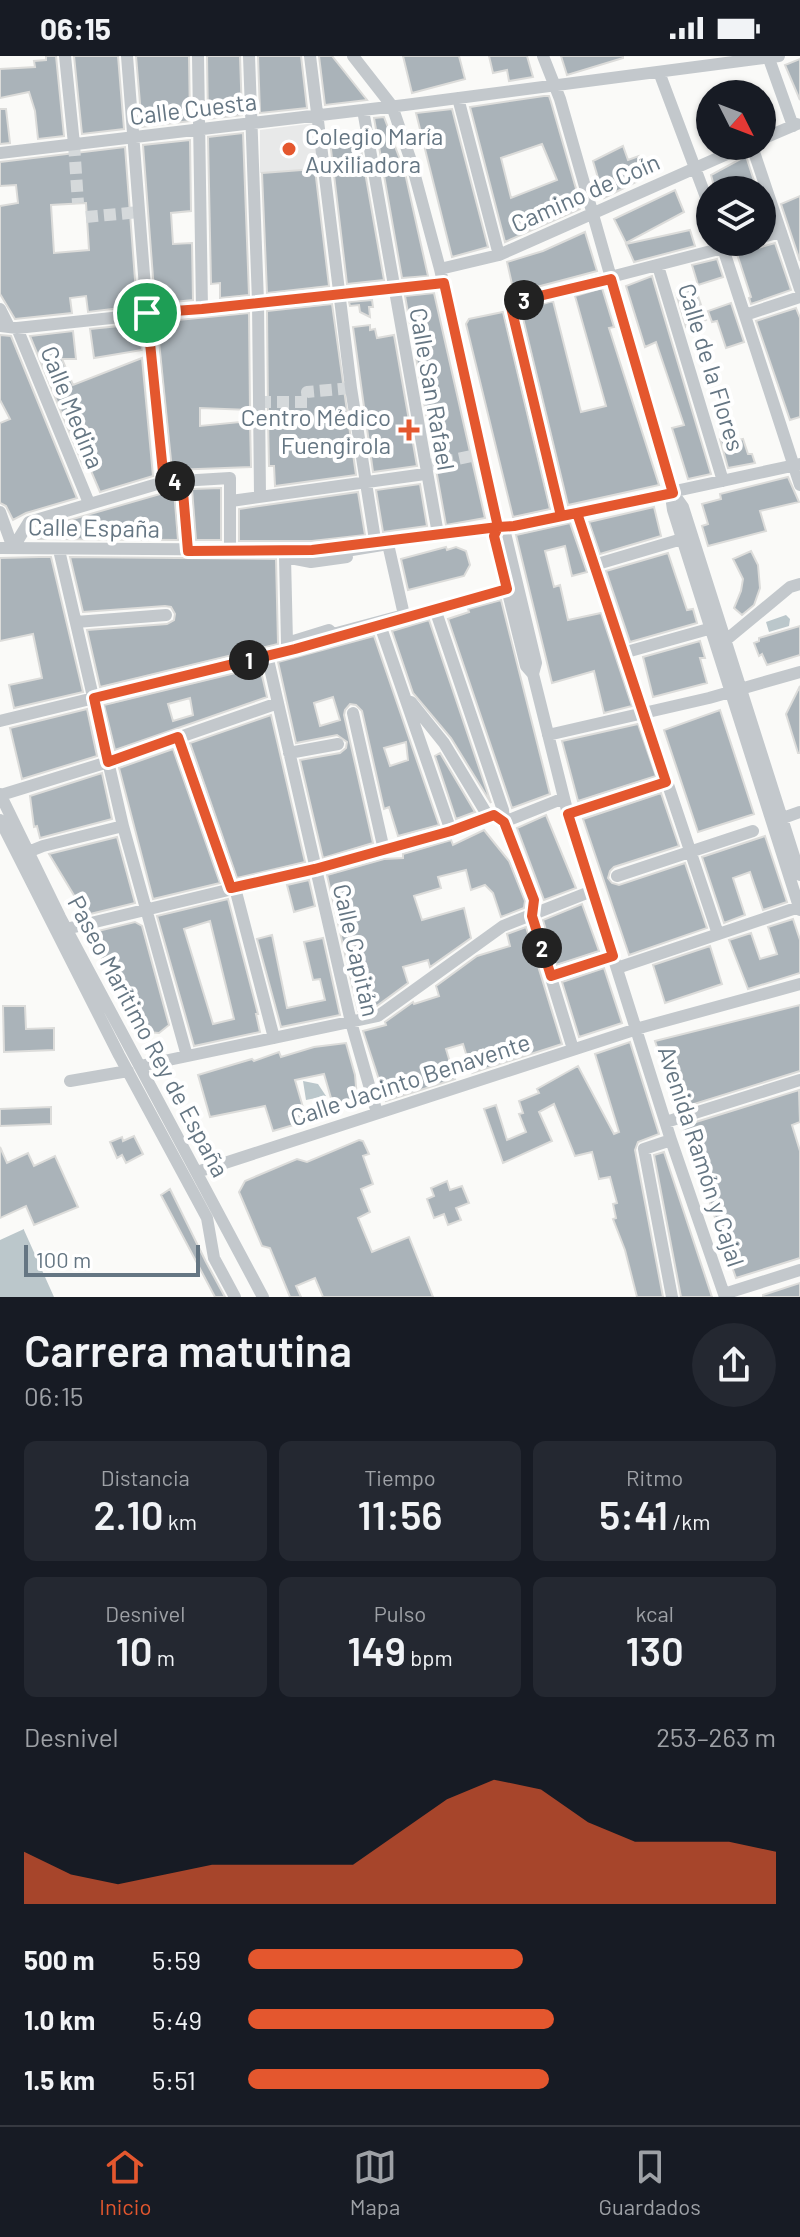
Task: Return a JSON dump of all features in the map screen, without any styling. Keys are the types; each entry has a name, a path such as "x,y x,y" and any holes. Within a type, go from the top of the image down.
{"street":[{"path":"65,56 74,144"},
{"path":"127,56 164,482"},
{"path":"198,56 202,309"},
{"path":"249,56 258,302 260,496"},
{"path":"310,56 364,484 375,544"},
{"path":"353,56 392,106 411,161 444,283 498,527 494,536 526,666 533,674"},
{"path":"543,56 673,493 673,510 682,539 783,818 800,875"},
{"path":"772,57 796,124 776,133"},
{"name":"Calle Cuesta","path":"0,153 772,57"},
{"path":"659,72 699,176"},
{"path":"458,98 499,255"},
{"name":"Calle San Rafael","path":"363,110 438,534"},
{"name":"Camino de Coín","path":"440,269 499,255 712,160"},
{"path":"757,160 800,289"},
{"path":"776,233 781,232"},
{"path":"561,516 510,303 611,279 696,254"},
{"path":"726,256 797,465 800,485"},
{"name":"Calle de la Flores","path":"658,266 723,481"},
{"path":"8,326 340,296 444,283"},
{"path":"745,315 800,297"},
{"name":"Calle Medina","path":"0,309 89,503"},
{"path":"375,544 388,544 404,615 333,634 329,630 287,643 285,557 311,562 347,557 346,551 375,544 561,516 797,465"},
{"path":"231,501 425,474"},
{"path":"6,548 29,522 89,503 164,482 230,478 230,550"},
{"path":"182,480 188,551"},
{"path":"551,976 615,962 800,909 736,691 726,640 683,507 673,493"},
{"path":"0,512 6,548"},
{"path":"577,513 718,934"},
{"path":"498,527 505,533 536,663 533,674"},
{"path":"594,565 682,539"},
{"name":"Calle España","path":"6,548 283,551 375,544"},
{"path":"59,550 123,826 187,1056"},
{"path":"726,640 790,587 800,584"},
{"path":"0,721 267,655 507,589"},
{"path":"435,609 503,810 504,822 534,900 532,916 573,1049"},
{"path":"76,622 166,615"},
{"path":"380,625 451,831"},
{"path":"623,653 712,628"},
{"name":"Calle Capitán","path":"267,655 351,1022 377,1113"},
{"path":"548,735 736,691 800,672"},
{"name":"Avenida Ramón y Cajal","path":"533,674 568,814 671,1140 724,1295"},
{"path":"403,694 444,743 488,816"},
{"path":"0,794 108,762 278,703"},
{"path":"353,713 384,850"},
{"path":"178,737 233,888 274,1038"},
{"path":"289,753 338,744"},
{"path":"568,814 666,782"},
{"name":"Paseo Marítimo Rey de España","path":"0,794 134,1068 197,1172 263,1297"},
{"path":"504,822 564,798"},
{"path":"783,818 800,812"},
{"path":"66,929 315,869 451,831 488,816 499,817 504,822"},
{"path":"0,820 134,1068 207,1218 214,1258 235,1297"},
{"path":"28,852 123,826"},
{"path":"617,876 753,831"},
{"path":"70,1081 378,1016 503,926 591,888"},
{"name":"Calle Jacinto Benavente","path":"197,1172 637,1029 800,984"},
{"path":"666,1122 800,1080"},
{"path":"671,1140 644,1149 672,1297"},
{"path":"724,1295 800,1270"}],"shaded area":[{"name":"Colegio María Auxiliadora","path":"315,123 320,169 260,173 260,130"},
{"path":"786,615 790,619 789,626 769,632 766,622"},
{"path":"303,1081 318,1084 326,1096 306,1100"},
{"path":"24,1229 54,1297 0,1297 0,1240"}],"building":[{"path":"46,56 56,56 64,136 38,139 29,92 0,98 0,69 35,67 34,61 46,60"},
{"path":"74,56 118,56 124,129 82,134"},
{"path":"136,56 189,56 190,121 142,127"},
{"path":"207,56 240,56 242,115 208,119"},
{"path":"258,56 301,56 307,108 260,113"},
{"path":"319,56 332,56 367,100 325,105"},
{"path":"403,56 459,56 465,79 412,93"},
{"path":"489,56 527,56 533,77 509,81 507,70 493,73"},
{"path":"561,56 623,56 623,58 567,75"},
{"path":"800,59 800,100 785,65"},
{"path":"549,96 580,209 505,242 470,107","holes":["542,144 557,180 511,198 501,158"]},
{"path":"0,109 6,109 10,143 0,144"},
{"path":"452,109 488,247 452,257 416,113"},
{"path":"384,117 405,173 428,276 402,278 374,118"},
{"path":"243,133 249,295 220,298 220,283 211,284 208,137"},
{"path":"359,138 384,280 347,284 330,141"},
{"path":"190,140 191,211 171,213 173,244 192,243 193,300 155,304 143,145"},
{"path":"623,146 628,160 639,156 648,176 604,198 593,161"},
{"path":"125,147 137,306 88,312 86,296 70,298 72,313 15,319 0,294 0,206 18,203 16,185 0,186 0,162","holes":["86,203 89,250 54,253 51,205"]},
{"path":"739,160 747,160 752,176 711,176"},
{"path":"315,169 329,286 267,293 262,173"},
{"path":"675,190 684,212 626,243 614,219"},
{"path":"800,196 800,261 781,204"},
{"path":"690,230 695,246 634,262 626,244"},
{"path":"585,232 597,271 514,293 507,262 543,251"},
{"path":"776,246 791,290 751,304 738,256 776,256"},
{"path":"717,259 723,277 698,285 692,265"},
{"path":"652,276 711,474 688,479 672,428 684,425 656,342 645,347 626,286"},
{"path":"695,287 706,320 686,327 676,293"},
{"path":"602,288 614,327 609,328 659,485 568,505 521,310 553,301 581,412 606,406 575,296"},
{"path":"434,293 485,518 446,525 405,296"},
{"path":"372,300 370,317 360,312 359,305 350,306 349,302"},
{"path":"731,303 744,342 726,348 717,321 712,322 708,311"},
{"path":"332,304 356,475 275,486 274,466 269,466 268,419 272,419 271,411 268,411 267,311"},
{"path":"796,308 800,318 800,417 790,420 756,321"},
{"path":"503,312 550,509 513,517 466,324 469,319"},
{"path":"249,313 250,410 200,408 200,426 250,421 251,467 172,470 157,322"},
{"path":"139,324 142,350 94,358 90,329"},
{"path":"370,325 370,330 375,329 377,338 394,335 417,466 373,472 353,327"},
{"path":"73,331 76,359 62,359 73,385 142,358 153,476 100,492 89,466 84,468 30,336"},
{"path":"0,335 11,336 77,498 13,520 6,506 0,503 0,423 10,419 0,400"},
{"path":"728,437 730,442 743,439 755,463 728,468 720,439"},
{"path":"788,477 799,502 760,511 766,531 708,546 702,526 708,524 702,504 721,499 720,494"},
{"path":"420,484 427,526 383,532 376,490"},
{"path":"221,488 221,540 196,540 192,489"},
{"path":"174,490 178,540 38,539 38,529"},
{"path":"358,492 365,535 312,541 239,541 239,509"},
{"path":"654,507 661,536 600,554 589,522"},
{"path":"570,523 587,572 572,576 565,546 545,551 554,587 560,585 568,620 601,613 632,706 604,713 594,671 552,683 516,535"},
{"path":"446,547 447,550 456,547 466,551 470,565 464,576 408,590 401,559"},
{"path":"751,551 758,565 760,588 754,605 742,615 734,608 743,579 733,559"},
{"path":"668,553 687,610 693,609 697,623 630,642 606,571"},
{"path":"51,557 83,692 14,708 9,685 42,678 33,634 0,641 0,558"},
{"path":"70,557 276,559 278,644 100,687 87,630 167,624 174,620 175,614 171,607 165,606 83,612"},
{"path":"501,600 550,794 512,808 448,619 469,612 468,609"},
{"path":"429,620 491,803 451,738 413,693 392,631"},
{"path":"800,626 800,655 767,665 754,643 759,638"},
{"path":"374,636 439,825 398,836 389,807 384,809 362,711 350,704 344,715 373,843 323,858 300,760 340,753 347,742 337,735 296,743 278,662","holes":["333,697 340,720 320,726 314,703","406,742 408,760 390,766 384,748"]},
{"path":"700,641 705,658 700,658 707,683 653,697 643,657"},
{"path":"260,667 267,697 115,750 104,705","holes":["190,698 193,715 173,721 168,704"]},
{"path":"800,686 800,753 798,753 786,714"},
{"path":"87,709 97,756 22,779 10,728"},
{"path":"720,710 754,814 698,832 664,730"},
{"path":"271,715 305,862 237,878 190,743"},
{"path":"638,724 656,776 578,801 562,741"},
{"path":"173,749 220,883 153,899 119,768"},
{"path":"440,753 475,812 456,819 435,756"},
{"path":"102,773 112,819 40,838 37,826 34,827 30,796"},
{"path":"661,793 679,846 614,867 608,878 619,885 685,863 707,928 629,955 583,819"},
{"path":"546,815 576,888 544,900 517,828"},
{"path":"484,830 509,861 525,901 524,908 501,917 493,893 485,885 471,890 466,870 438,877 441,888 414,896 422,920 464,908 471,938 430,967 428,960 403,967 408,983 374,1008 358,1011 327,875 384,859 403,858 403,854 451,840 453,845"},
{"path":"765,836 787,902 763,910 750,872 733,878 745,915 724,923 702,857"},
{"path":"117,837 135,903 86,915 49,854"},
{"path":"309,880 315,906 294,912 287,885"},
{"path":"228,899 260,1032 194,1046 157,916","holes":["210,921 234,1019 213,1024 184,929"]},
{"path":"582,904 599,951 556,965 543,920"},
{"path":"793,919 800,940 800,973 748,989 729,940 751,933 760,959 777,954 768,927"},
{"path":"135,922 142,926 169,1025 159,1033 140,1027 135,1009 114,970 105,964 98,951 98,931"},
{"path":"526,927 562,1044 472,1073 463,1044 446,1049 455,1079 386,1101 363,1031 386,1025 385,1022 413,1002 439,996 436,986 477,956 510,946 507,934"},
{"path":"272,935 287,1008 325,1000 320,979 313,980 304,942 323,938 340,1015 281,1027 257,939"},
{"path":"710,946 722,984 665,1003 653,965"},
{"path":"604,968 622,1023 579,1037 562,982"},
{"path":"800,1005 800,1071 678,1109 655,1041"},
{"path":"3,1006 25,1006 26,1029 54,1028 54,1050 4,1052"},
{"path":"630,1042 659,1134 638,1142 635,1150 663,1297 637,1297 613,1219 616,1218 613,1204 617,1203 610,1177 599,1179 592,1152 575,1156 554,1104 539,1112 552,1141 503,1163 484,1109 496,1105 507,1140 526,1132 519,1114 523,1113 519,1101 539,1093 537,1089 578,1066 614,1134 619,1132 595,1054"},
{"path":"346,1043 355,1075 357,1098 333,1105 324,1074 295,1080 307,1121 273,1131 265,1106 210,1117 198,1075 279,1052 281,1057 314,1047"},
{"path":"799,1090 800,1122 792,1125 800,1151 800,1258 736,1278 683,1126"},
{"path":"51,1107 51,1124 0,1126 0,1109"},
{"path":"134,1136 143,1154 126,1163 122,1155 117,1158 110,1142"},
{"path":"363,1141 369,1154 363,1156 373,1184 361,1189 370,1212 358,1218 372,1252 409,1237 433,1297 323,1297 315,1278 296,1286 301,1297 290,1297 270,1248 262,1246 239,1192 245,1181 297,1159 307,1162"},
{"path":"0,1147 7,1163 28,1153 34,1166 55,1156 78,1207 34,1225 26,1206 0,1218"},
{"path":"664,1152 712,1297 681,1297 654,1155"},
{"path":"447,1181 450,1190 462,1186 469,1203 456,1208 461,1220 448,1225 444,1214 434,1218 427,1199 434,1196 431,1188"},
{"path":"170,1189 225,1297 215,1297 161,1195"},
{"path":"800,1283 800,1297 763,1297 763,1295"}],"tunnel":[{"path":"74,144 78,203"},
{"path":"86,217 140,212"},
{"path":"259,402 308,402 307,392 351,388"},
{"path":"424,466 481,454"}],"place":[{"name":"Colegio María Auxiliadora","path":"289,149"},
{"name":"Centro Médico Fuengirola","path":"409,430"}],"route":[{"path":"147,313 164,482 182,480 188,551 312,550 498,527 514,526 561,516 673,493 611,279 510,303 561,516 577,513 666,782 568,814 613,956 551,976 532,916 534,900 504,822 494,815 451,831 315,869 231,888 178,737 108,762 94,698 295,649 507,589 494,536 498,527 444,283 340,296 147,313"}]}
